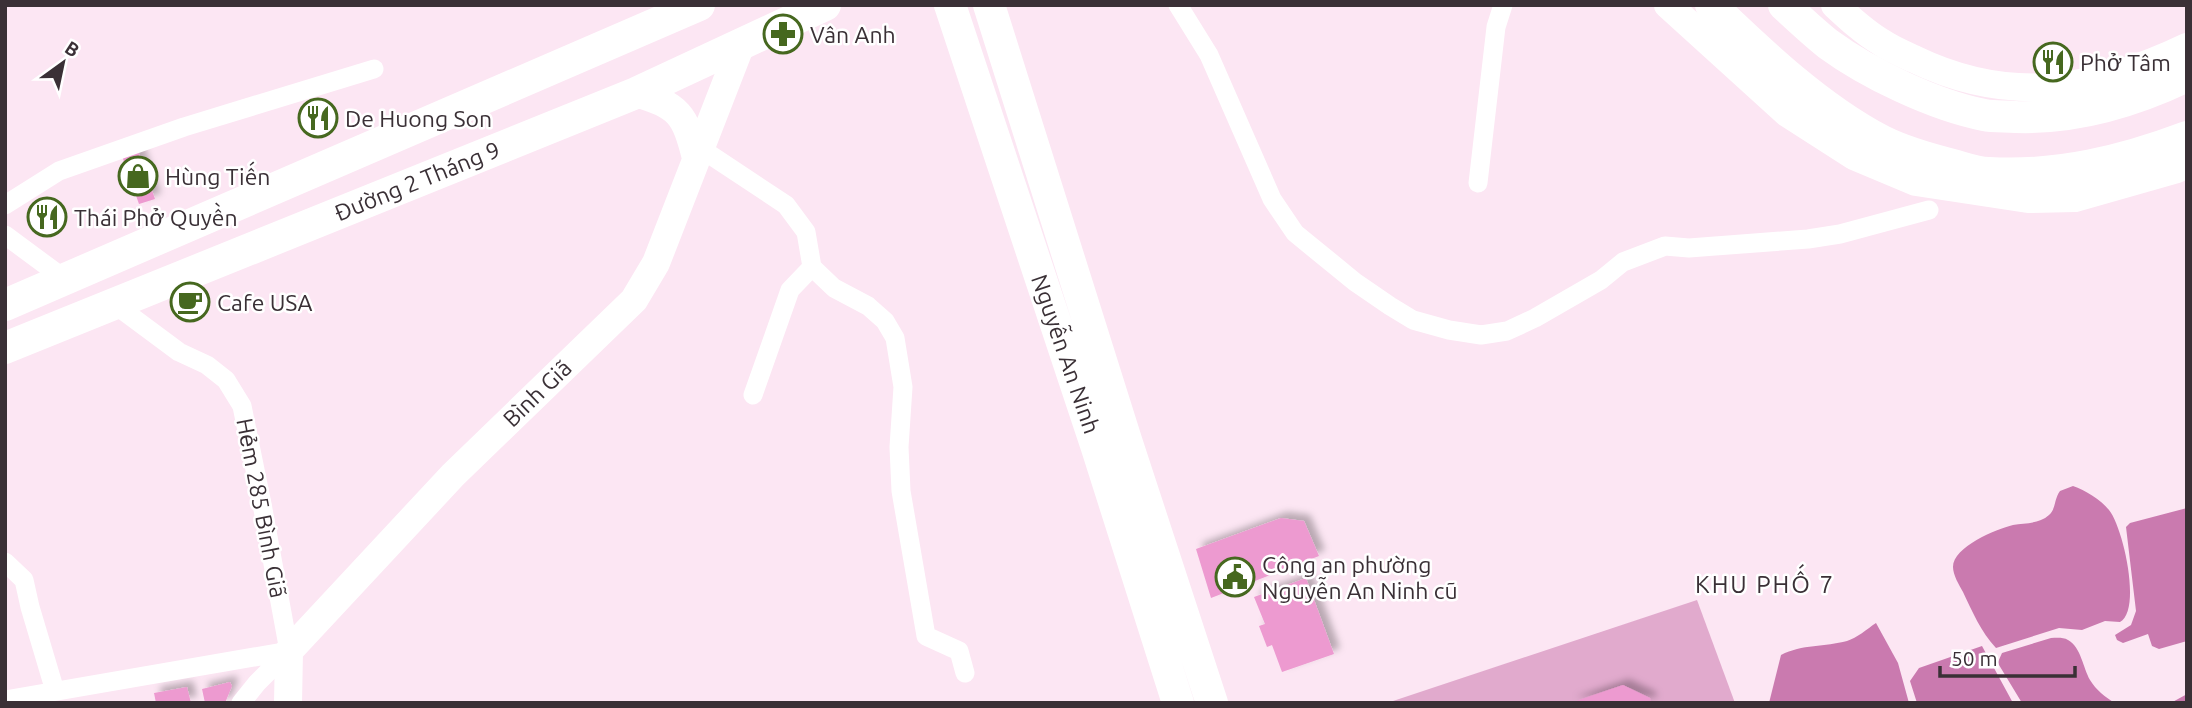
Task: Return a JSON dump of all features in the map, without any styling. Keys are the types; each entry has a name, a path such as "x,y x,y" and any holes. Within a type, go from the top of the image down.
{"main road":[{"name":"Đường 2 Tháng 9","path":"5,305 699,5"},
{"name":"Đường 2 Tháng 9","path":"5,348 636,93 740,47 825,5"},
{"name":"Nguyễn An Ninh","path":"950,5 1097,447 1178,703"},
{"name":"Nguyễn An Ninh","path":"989,5 1212,703"},
{"path":"1668,5 1787,113 1853,156 1916,181 2028,200 2075,198 2176,169 2187,163"},
{"path":"1711,5 1788,75 1849,121 1884,142 1926,158 1986,173 2042,173 2140,155 2187,136"},
{"path":"1784,5 1829,45 1884,78 1927,97 1986,116 2029,117 2109,106 2150,94 2187,76"},
{"path":"1835,5 1881,42 1936,69 1974,81 2016,88 2054,87 2102,79 2135,70 2187,47"},
{"name":"Bình Giã","path":"289,651 453,475 634,300 656,263 740,47"},
{"path":"636,93 662,101 680,115 698,153"},
{"path":"66,280 113,303"},
{"path":"288,703 289,651"}],"street":[{"path":"1178,5 1209,55 1272,199 1295,233 1355,282 1390,306 1413,320 1437,327 1481,335 1507,331 1555,308 1601,280 1623,262 1665,246 1689,248 1808,239 1840,234 1929,210"},
{"path":"1478,183 1496,27 1503,5"},
{"path":"5,205 59,170 184,127 374,69"},
{"path":"698,153 786,205 807,232 812,267 834,288 868,306 885,321 895,338 903,387 899,447 901,491 926,636 959,651 965,673"},
{"path":"5,236 66,280"},
{"path":"753,395 790,290 812,267"},
{"name":"Hẻm 285 Bình Giã","path":"113,303 179,352 207,365 226,380 242,406 289,651"},
{"path":"5,562 24,579 55,691"},
{"path":"5,700 289,651"},
{"path":"241,703 289,651"}],"shaded area":[{"path":"2073,486 2088,493 2109,510 2120,533 2130,586 2130,602 2126,614 2120,622 2105,621 2082,630 2059,628 1996,648 1981,628 1956,580 1953,567 1955,560 1968,546 1987,535 2006,527 2045,518 2053,510 2060,491"},
{"path":"2187,508 2187,641 2159,649 2152,646 2148,634 2123,643 2117,640 2115,635 2131,625 2136,611 2126,527 2130,523"},
{"path":"1697,600 1735,703 1387,703"},
{"path":"1876,623 1898,663 1909,703 1769,703 1781,655 1797,649 1847,641"},
{"path":"2051,638 2064,638 2072,643 2092,684 2115,703 2022,703 1999,665 2002,653"},
{"path":"1982,646 2013,703 1917,703 1910,681 1919,668"}],"building":[{"name":"Hùng Tiến","path":"137,148 155,199 139,204 121,153"},
{"name":"Công an phường Nguyễn An Ninh cũ","path":"1281,518 1304,521 1319,556 1211,598 1196,549"},
{"path":"1306,578 1334,654 1282,672 1272,645 1267,647 1259,626 1265,624 1254,597"},
{"path":"230,682 232,686 225,703 205,703 202,689"},
{"path":"1623,685 1650,698 1651,703 1570,703"},
{"path":"187,687 191,703 156,703 154,693"}],"waterway":[{"path":"2176,703 2187,697"}],"place":[{"name":"Vân Anh","path":"783,34"},
{"name":"Phở Tâm","path":"2053,62"},
{"name":"De Huong Son","path":"318,118"},
{"name":"Hùng Tiến","path":"138,176"},
{"name":"Thái Phở Quyền","path":"47,217"},
{"name":"Cafe USA","path":"190,302"},
{"name":"Công an phường Nguyễn An Ninh cũ","path":"1235,577"}],"district":[{"name":"KHU PHỐ 7","path":"1765,584"}]}
